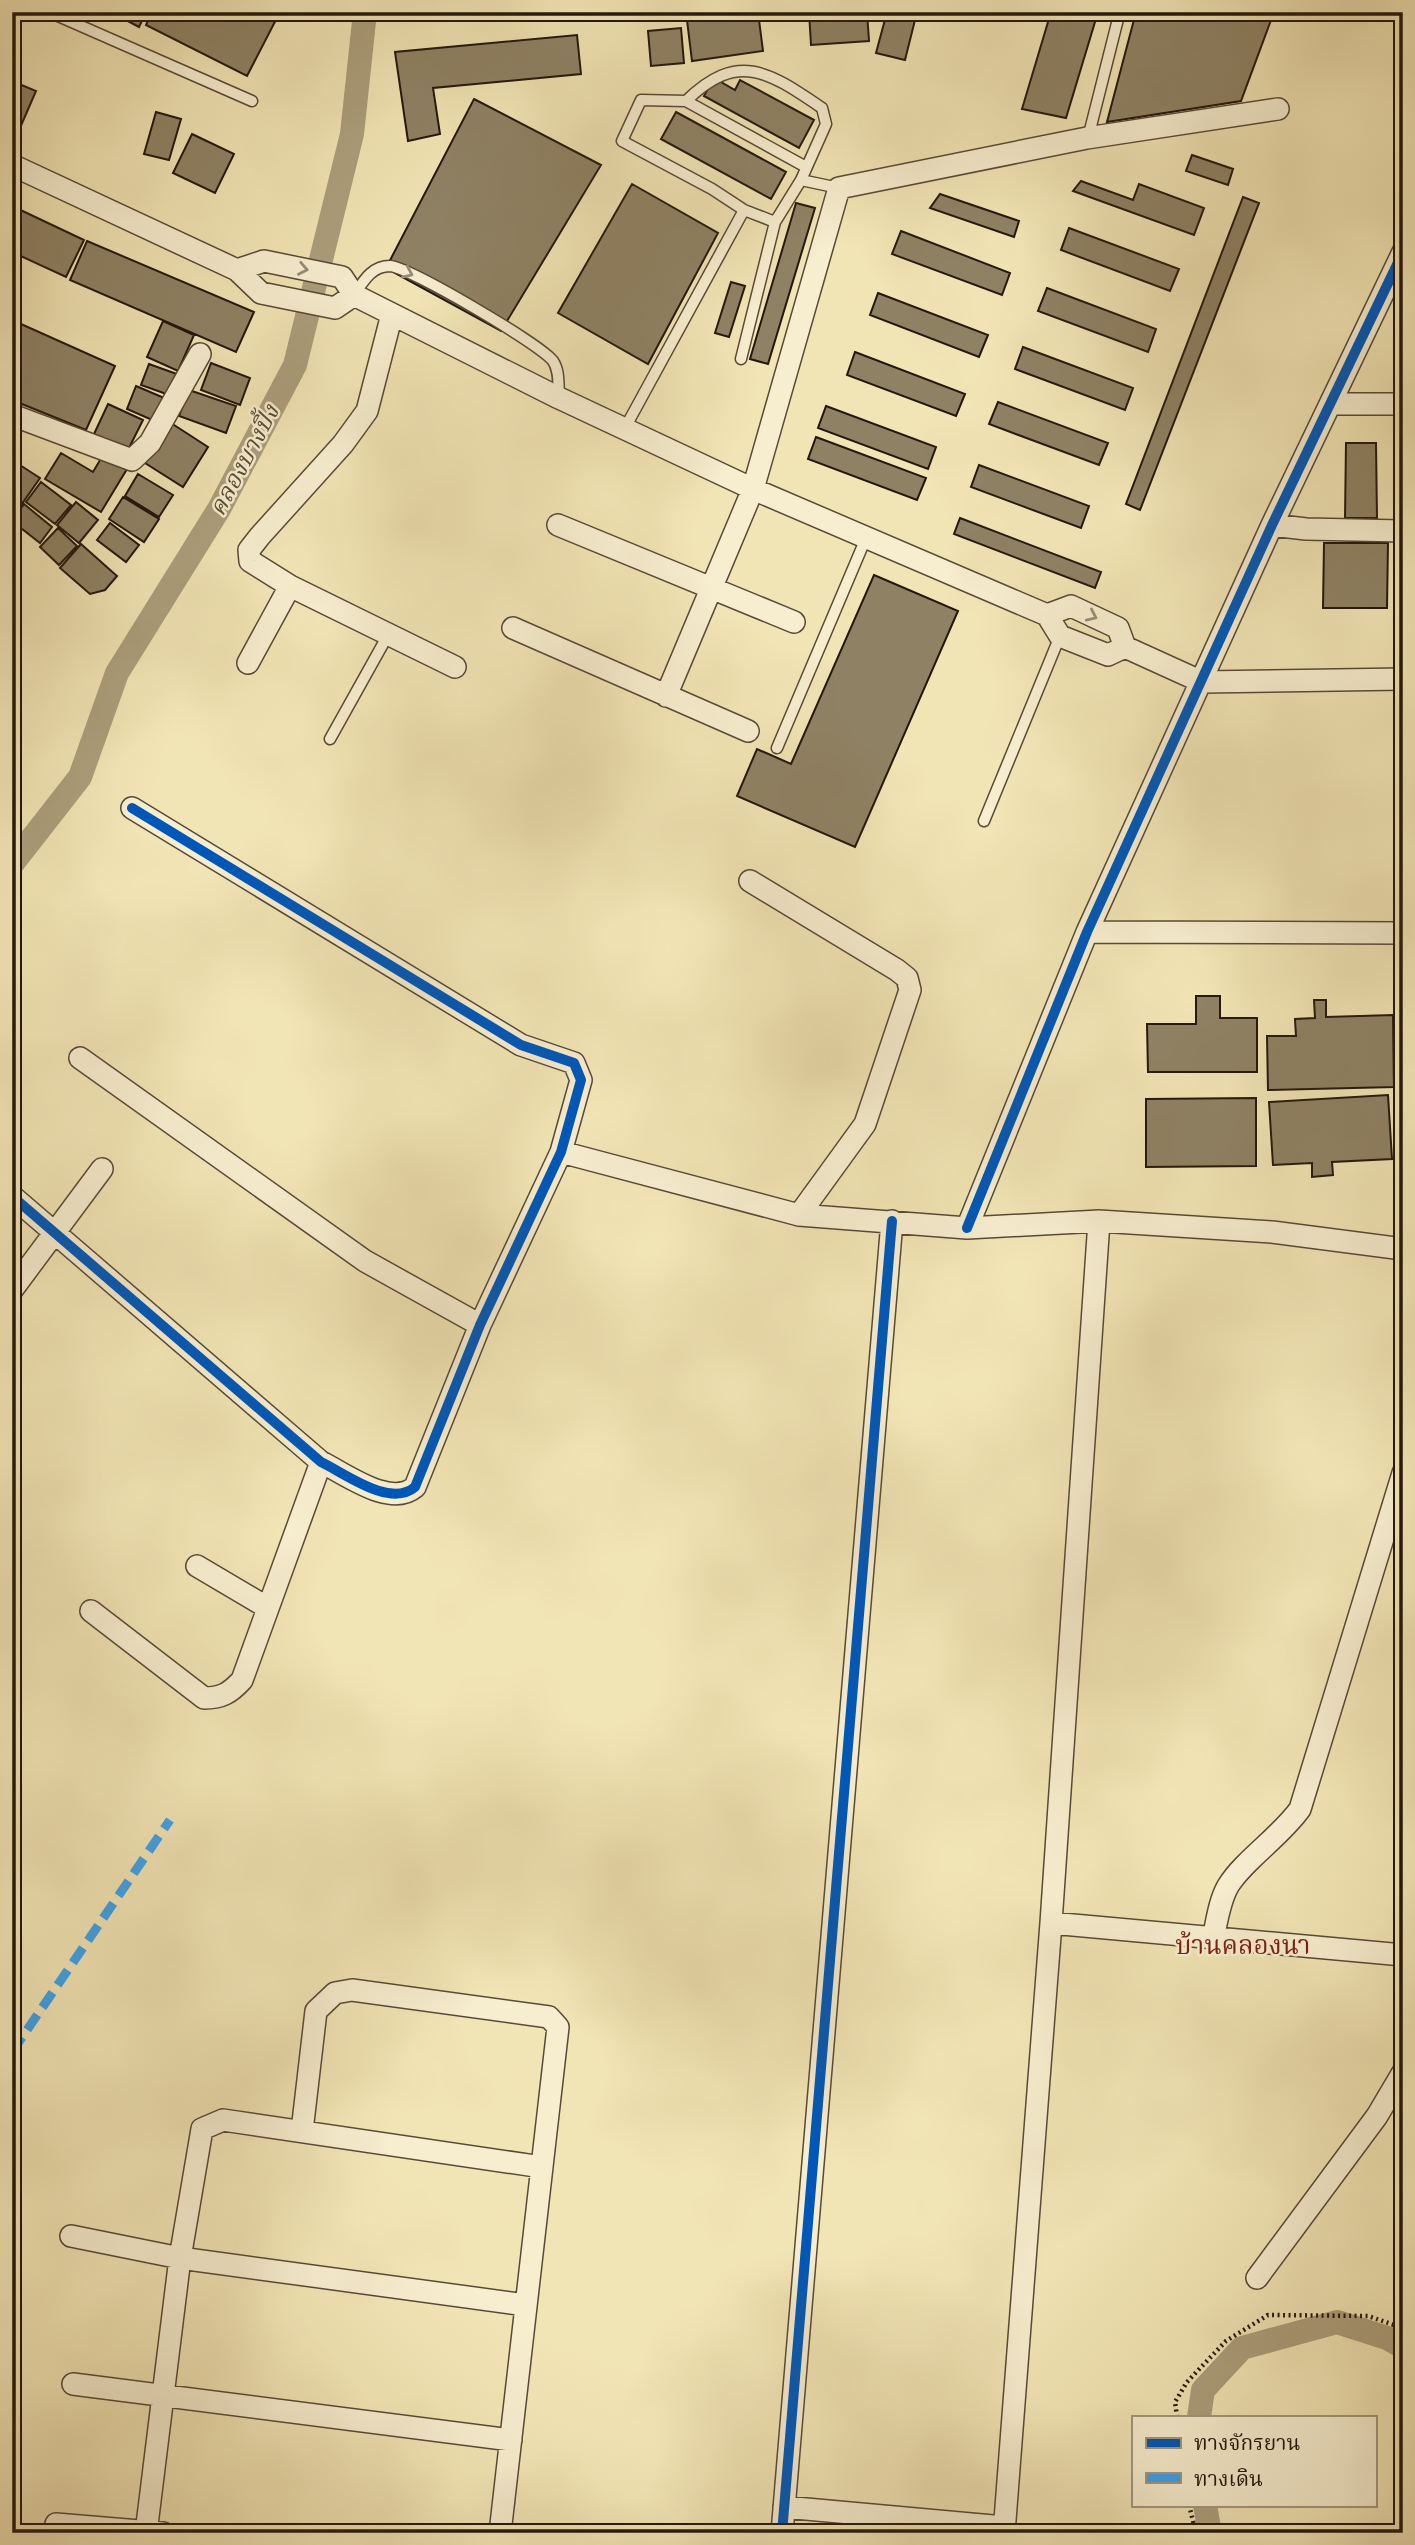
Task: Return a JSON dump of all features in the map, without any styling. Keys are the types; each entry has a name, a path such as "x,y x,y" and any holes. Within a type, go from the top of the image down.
{"street":[{"path":"666,696 753,489 839,188 1087,138 1278,109"},
{"path":"12,165 237,270 261,293 335,308 354,295"},
{"path":"967,1228 1087,932 1272,525 1403,252"},
{"path":"237,270 264,261 342,277 354,295 558,398 753,489 1047,615 1060,636 1108,655 1125,647"},
{"path":"392,314 367,411 343,444 249,550 250,561 290,586 455,667"},
{"path":"12,415 132,460 150,443 200,354"},
{"path":"1332,404 1403,404"},
{"path":"558,525 794,622"},
{"path":"1272,525 1306,530 1403,531"},
{"path":"248,663 290,586"},
{"path":"1047,615 1072,606 1118,628 1125,647 1202,681 1403,679"},
{"path":"513,628 748,731"},
{"path":"12,1196 321,1462 380,1492 396,1495 407,1494 415,1487 480,1325 561,1152 581,1080 574,1063 521,1045 132,808"},
{"path":"750,881 897,970 907,978 910,990 865,1124 799,1215"},
{"path":"1087,932 1403,933"},
{"path":"80,1058 365,1261 480,1325"},
{"path":"561,1152 799,1215 967,1228 1099,1221 1272,1232 1403,1249"},
{"path":"12,1290 102,1169"},
{"path":"782,2533 892,1221"},
{"path":"785,2507 1004,2530 1051,1923 1099,1221"},
{"path":"92,1611 204,1698 219,1698 232,1691 242,1680 321,1462"},
{"path":"1213,1939 1220,1903 1229,1884 1289,1824 1300,1809 1403,1473"},
{"path":"197,1566 268,1608"},
{"path":"1051,1923 1403,1955"},
{"path":"302,2131 316,2011 335,1993 352,1990 549,2017 558,2027 500,2533"},
{"path":"1257,2278 1377,2116 1403,2072"},
{"path":"56,2524 152,2532 180,2258 202,2129 223,2120 542,2167"},
{"path":"71,2236 180,2258 526,2305"},
{"path":"73,2384 511,2440"}],"lane":[{"path":"49,12 252,101"},
{"path":"1087,138 1118,19"},
{"path":"686,101 705,82 725,72 743,69 770,78 822,108 826,124 818,148 806,167 802,180 775,222 741,359"},
{"path":"775,222 744,210 712,189 622,141 640,100 686,101 806,167"},
{"path":"802,180 839,188"},
{"path":"625,428 744,210"},
{"path":"354,295 376,269 390,266 406,270 489,317 544,354 558,371 558,398"},
{"path":"777,748 866,538"},
{"path":"330,739 388,635"},
{"path":"984,821 1060,636"}],"path":[{"path":"1177,2416 1175,2402 1187,2382 1226,2341 1268,2315 1368,2316 1403,2328"},
{"path":"1189,2506 1196,2533"}],"building":[{"path":"111,12 146,12 139,27"},
{"path":"152,12 280,12 247,76 146,25"},
{"path":"758,12 763,51 692,61 687,20"},
{"path":"809,12 867,12 869,41 811,45"},
{"path":"887,12 917,12 905,60 876,53"},
{"path":"1051,12 1098,12 1066,118 1022,109"},
{"path":"1136,12 1274,12 1241,101 1107,122"},
{"path":"681,28 684,63 651,66 648,31"},
{"path":"577,35 581,74 433,88 440,134 408,141 395,52"},
{"path":"714,78 735,90 740,80 814,120 799,148 704,96"},
{"path":"12,81 36,91 17,135 12,133"},
{"path":"474,99 601,165 501,331 386,268"},
{"path":"156,112 181,119 169,160 144,154"},
{"path":"676,112 786,172 771,199 661,139"},
{"path":"192,134 234,154 215,193 173,173"},
{"path":"1192,155 1233,169 1228,185 1186,171"},
{"path":"1081,181 1133,200 1139,184 1204,208 1194,235 1073,191"},
{"path":"632,184 718,233 648,364 558,313"},
{"path":"940,194 1019,221 1014,237 930,208"},
{"path":"1243,197 1259,203 1140,510 1126,504"},
{"path":"796,203 815,208 768,364 750,359"},
{"path":"12,206 84,240 66,277 12,252"},
{"path":"1069,228 1179,269 1170,291 1061,250"},
{"path":"901,231 1010,273 1002,295 892,254"},
{"path":"87,241 254,312 236,352 70,280"},
{"path":"731,282 745,286 729,337 715,333"},
{"path":"1047,288 1156,329 1148,352 1038,311"},
{"path":"878,293 988,335 979,357 870,315"},
{"path":"12,320 115,366 86,430 12,400"},
{"path":"163,321 194,335 178,371 147,357"},
{"path":"1023,347 1133,388 1125,410 1015,369"},
{"path":"855,352 965,394 956,416 847,375"},
{"path":"211,363 250,378 240,405 201,390"},
{"path":"149,364 177,374 169,395 141,385"},
{"path":"136,386 169,400 159,423 127,409"},
{"path":"189,390 236,406 226,433 179,416"},
{"path":"998,402 1108,443 1099,465 989,424"},
{"path":"108,404 143,420 128,450 94,434"},
{"path":"826,406 936,447 928,469 818,428"},
{"path":"171,423 208,447 183,487 145,463"},
{"path":"816,437 926,478 917,500 808,459"},
{"path":"1346,443 1376,443 1377,518 1345,518"},
{"path":"61,453 93,472 103,455 127,469 101,512 45,479"},
{"path":"12,460 40,478 17,511 12,508"},
{"path":"979,465 1089,506 1081,528 971,487"},
{"path":"138,474 173,495 159,517 125,496"},
{"path":"41,482 71,505 55,524 26,502"},
{"path":"123,497 159,519 144,542 109,519"},
{"path":"76,502 98,520 79,543 57,525"},
{"path":"24,504 52,527 40,543 12,521"},
{"path":"960,518 1101,572 1095,588 954,534"},
{"path":"110,523 139,545 126,562 97,540"},
{"path":"58,528 77,546 59,565 40,547"},
{"path":"1324,543 1388,543 1387,608 1323,608"},
{"path":"81,544 117,576 105,590 90,594 60,568"},
{"path":"874,575 958,611 855,847 737,796 757,749 791,764"},
{"path":"1196,996 1220,996 1220,1018 1257,1018 1257,1072 1148,1072 1147,1024 1196,1024"},
{"path":"1314,1000 1326,1000 1326,1017 1393,1015 1394,1087 1268,1090 1267,1036 1296,1036 1295,1019 1315,1018"},
{"path":"1388,1095 1392,1159 1332,1162 1333,1175 1312,1177 1312,1163 1273,1165 1269,1102"},
{"path":"1256,1098 1256,1166 1146,1167 1146,1099"}],"waterway":[{"name":"คลองบางปิ้ง","path":"12,864 80,777 117,673 219,509 295,365 352,134 365,12"},
{"path":"1199,2416 1203,2390 1242,2348 1337,2322 1387,2338 1403,2347"},
{"path":"1205,2506 1210,2533"}],"marked path":[{"path":"12,2052 170,1820"}],"cycle path":[{"path":"967,1228 1087,932 1272,525 1403,252"},
{"path":"12,1196 321,1462 368,1487 393,1494 415,1487 480,1325 561,1152 581,1080 574,1063 521,1045 132,808"},
{"path":"782,2533 892,1221"}],"district":[{"name":"บ้านคลองนา","path":"1243,1945"}]}
